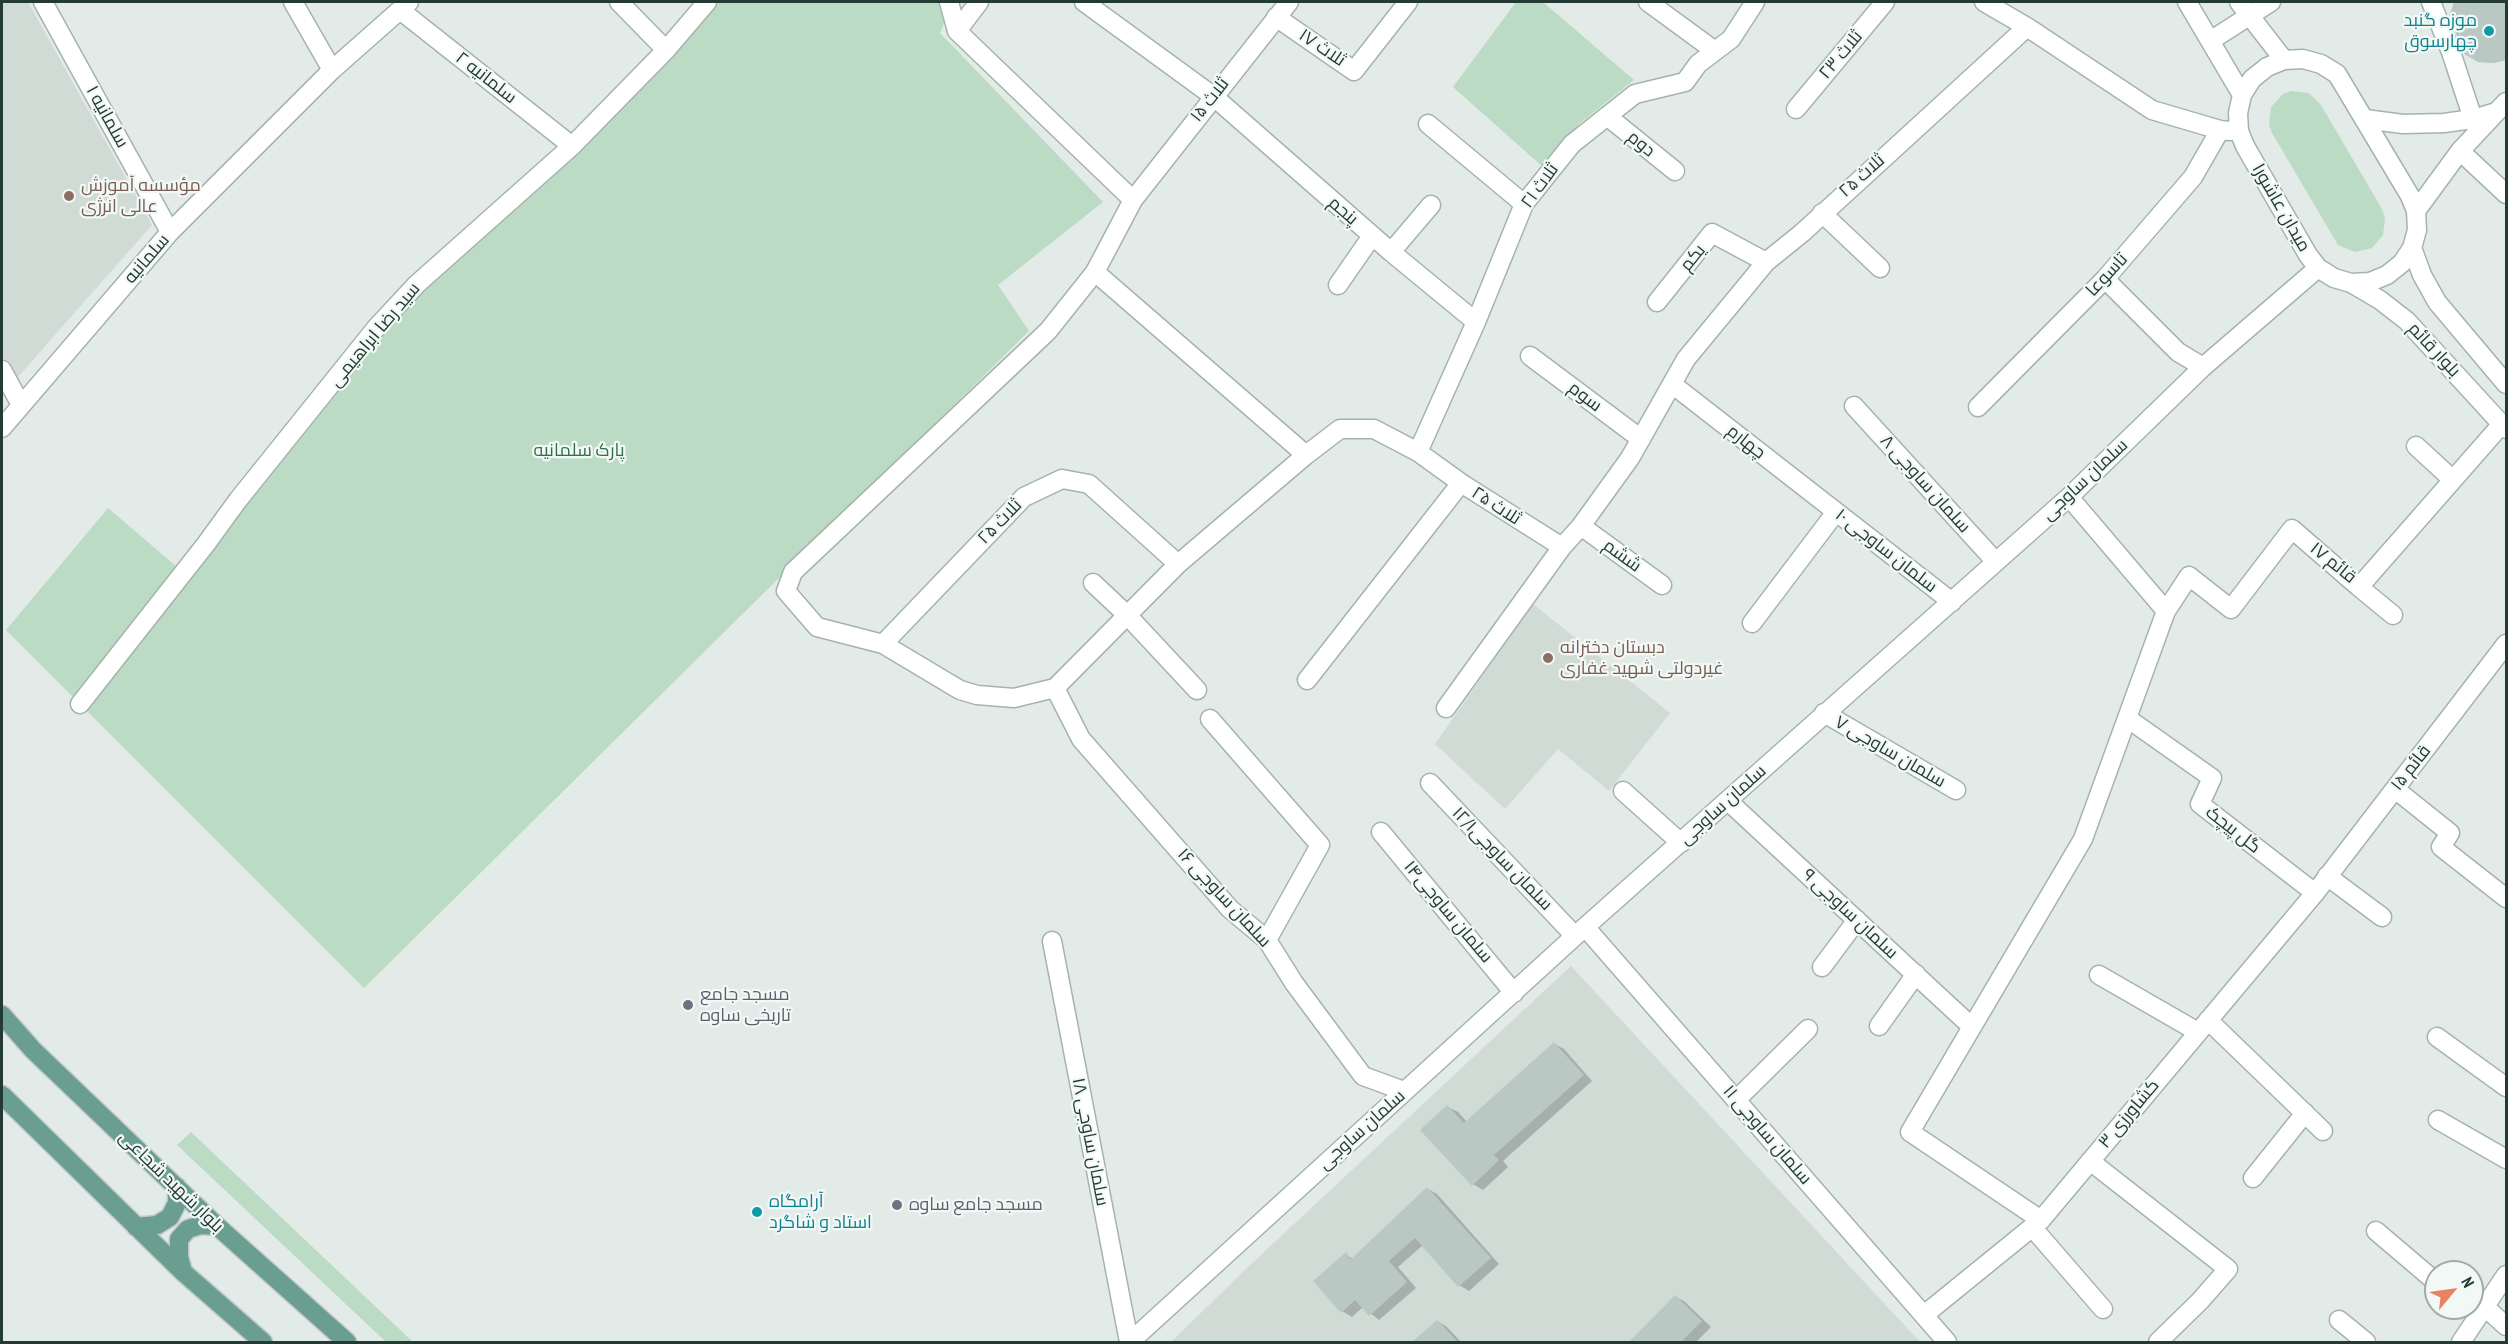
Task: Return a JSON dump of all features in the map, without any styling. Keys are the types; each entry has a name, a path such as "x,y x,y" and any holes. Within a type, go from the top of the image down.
{"main road":[{"name":"بلوار شهید شجاعی","path":"2,1015 33,1050 217,1226 346,1342"},
{"path":"2,1095 183,1272 263,1342"},
{"path":"136,1227 158,1225 170,1217 177,1203 177,1187"},
{"path":"183,1272 178,1257 179,1239 188,1229 201,1225 217,1226"}],"street":[{"name":"سلمانیه ۱","path":"43,2 170,232"},
{"path":"293,2 332,70"},
{"path":"619,2 666,50"},
{"name":"سید رضا ابراهیمی","path":"80,704 238,500 376,328 417,284 572,146 666,50 707,2"},
{"path":"949,2 957,31 1133,200"},
{"path":"957,31 980,2"},
{"name":"پنجم","path":"1084,2 1213,96 1372,236 1476,322"},
{"name":"ثلاث ۱۵","path":"883,644 817,627 786,591 794,572 1048,331 1095,272 1133,200 1288,2"},
{"name":"ثلاث ۱۷","path":"1276,17 1354,71 1408,2"},
{"path":"1648,2 1715,51"},
{"name":"ثلاث ۲۱","path":"1418,452 1476,322 1524,204 1572,144 1635,94 1685,82 1698,64 1731,39 1755,2"},
{"name":"ثلاث ۲۳","path":"1796,109 1885,2"},
{"path":"1984,2 2027,27 2152,110 2220,130 2239,131"},
{"path":"2187,2 2242,94 2253,79 2267,67 2284,60 2303,59 2321,64 2337,74 2410,196 2416,211 2417,230 2412,248 2402,263 2387,275 2370,282 2351,283"},
{"path":"2210,41 2243,9 2271,2"},
{"path":"2431,2 2451,52 2473,119"},
{"name":"سلمانیه","path":"2,428 170,232 332,70 405,6"},
{"name":"سلمانیه ۲","path":"405,6 572,146"},
{"path":"2243,9 2284,60"},
{"name":"ثلاث ۲۵","path":"883,644 1024,497 1062,479 1089,484 1178,564 1306,455 1341,429 1374,429 1418,452 1461,483 1562,547 1581,526 1641,439 1672,384 1701,340 1766,262 2027,27"},
{"name":"میدان عاشورا","path":"2242,94 2238,113 2239,131 2245,146 2290,225 2318,268 2334,278 2351,283"},
{"path":"2365,119 2403,124 2444,123 2473,119 2502,107"},
{"path":"2416,211 2460,151 2502,107"},
{"name":"دوم","path":"1607,116 1675,171"},
{"path":"1428,124 1524,204"},
{"name":"تاسوعا","path":"1978,406 2105,279 2193,177 2220,130"},
{"path":"2460,151 2506,194"},
{"path":"1391,252 1431,205"},
{"path":"1822,213 1880,268"},
{"name":"یکم","path":"1658,302 1712,233 1766,262"},
{"path":"1338,285 1372,236"},
{"name":"بلوار قائم","path":"2412,248 2422,275 2437,302 2506,384"},
{"name":"سلمان ساوجی","path":"1129,1342 1580,932 2069,497 2203,367 2318,268"},
{"path":"1095,272 1306,455"},
{"path":"2105,279 2178,352 2203,367"},
{"name":"بلوار قائم","path":"2351,283 2380,300 2407,321 2504,427"},
{"name":"سوم","path":"1530,356 1641,439"},
{"path":"2,370 21,405"},
{"name":"چهارم","path":"1672,384 1819,500"},
{"name":"سلمان ساوجی ۸","path":"1854,406 1996,562"},
{"name":"قائم ۱۷","path":"2166,611 2188,576 2231,609 2292,529 2359,586 2453,480 2504,427"},
{"path":"2416,446 2453,480"},
{"path":"1307,680 1461,483"},
{"path":"2069,497 2166,611 2083,839 1910,1132 2036,1224 2103,1309"},
{"name":"سلمان ساوجی ۱۰","path":"1819,500 1952,602"},
{"path":"1752,623 1836,512"},
{"name":"ششم","path":"1581,526 1662,585"},
{"path":"1446,708 1562,547"},
{"path":"883,644 960,690 977,695 1014,698 1055,688 1178,564"},
{"path":"1093,583 1127,615 1197,690"},
{"path":"2359,586 2393,615"},
{"name":"قائم ۱۵","path":"2314,893 2506,644"},
{"name":"سلمان ساوجی ۱۶","path":"1055,688 1082,739 1230,909 1267,940 1294,983 1363,1076 1404,1091"},
{"name":"سلمان ساوجی ۷","path":"1824,713 1956,790"},
{"name":"گل پیچک","path":"2127,718 2212,778 2200,804 2314,893"},
{"path":"1210,719 1320,845 1267,940"},
{"name":"سلمان ساوجی۱۲/۱","path":"1430,783 1580,932"},
{"path":"2395,789 2450,833 2441,847 2506,898"},
{"path":"1623,791 1681,843"},
{"name":"سلمان ساوجی ۹","path":"1728,801 1972,1027"},
{"name":"سلمان ساوجی۱۴","path":"1381,832 1514,993"},
{"path":"2328,876 2382,917"},
{"name":"کشاورزی ۳","path":"1924,1315 2036,1224 2314,893"},
{"path":"1822,967 1857,920"},
{"name":"سلمان ساوجی ۱۱","path":"1580,932 1736,1100 1947,1342"},
{"name":"سلمان ساوجی ۱۸","path":"1052,941 1129,1342"},
{"path":"1879,1026 1916,974"},
{"path":"2100,975 2203,1026 2323,1131"},
{"path":"1736,1100 1808,1029"},
{"path":"2437,1037 2506,1087"},
{"path":"2253,1178 2305,1113"},
{"path":"2438,1120 2506,1160"},
{"path":"2090,1161 2228,1269 2200,1301 2158,1342"},
{"path":"2376,1231 2424,1272"},
{"path":"2484,1301 2506,1275"},
{"path":"2484,1315 2506,1326"},
{"path":"2339,1320 2366,1342"},
{"path":"2462,1342 2472,1320"}],"shaded area":[{"name":"مؤسسه آموزش عالی انرژی","path":"2,2 28,2 152,225 2,395"},
{"name":"دبستان دخترانه غیردولتی شهید غفاری","path":"1533,604 1670,713 1609,791 1558,749 1505,809 1435,744"},
{"path":"1571,966 1920,1342 1171,1342 1249,1266"}],"green space":[{"name":"پارک سلمانیه","path":"707,2 949,2 951,7 940,33 1103,202 998,285 1029,331 364,988 6,630 108,508 183,572 394,308"},
{"path":"1516,2 1543,2 1634,80 1579,124 1543,167 1453,87"},
{"path":"2291,91 2309,93 2321,105 2382,209 2385,218 2383,235 2372,248 2355,252 2338,245 2272,133 2269,125 2271,107 2283,94"},
{"path":"191,1132 413,1342 386,1342 177,1145"}],"building":[{"path":"2454,2 2506,2 2506,59 2491,63 2478,62 2464,54 2449,16"},
{"path":"1554,1042 1584,1075 1494,1155 1499,1160 1472,1186 1420,1130 1447,1105 1464,1123"},
{"path":"1427,1187 1491,1258 1458,1287 1415,1238 1389,1261 1407,1282 1369,1316 1355,1300 1341,1313 1313,1281 1346,1252 1351,1259"},
{"path":"1675,1295 1702,1321 1681,1342 1629,1342"},
{"path":"1437,1320 1458,1342 1412,1342"}],"place":[{"name":"موزه گنبد چهارسوق","path":"2489,31"},
{"name":"مؤسسه آموزش عالی انرژی","path":"69,196"},
{"name":"دبستان دخترانه غیردولتی شهید غفاری","path":"1548,658"},
{"name":"مسجد جامع تاریخی ساوه","path":"688,1005"},
{"name":"مسجد جامع ساوه","path":"897,1205"},
{"name":"آرامگاه استاد و شاگرد","path":"757,1212"}]}
